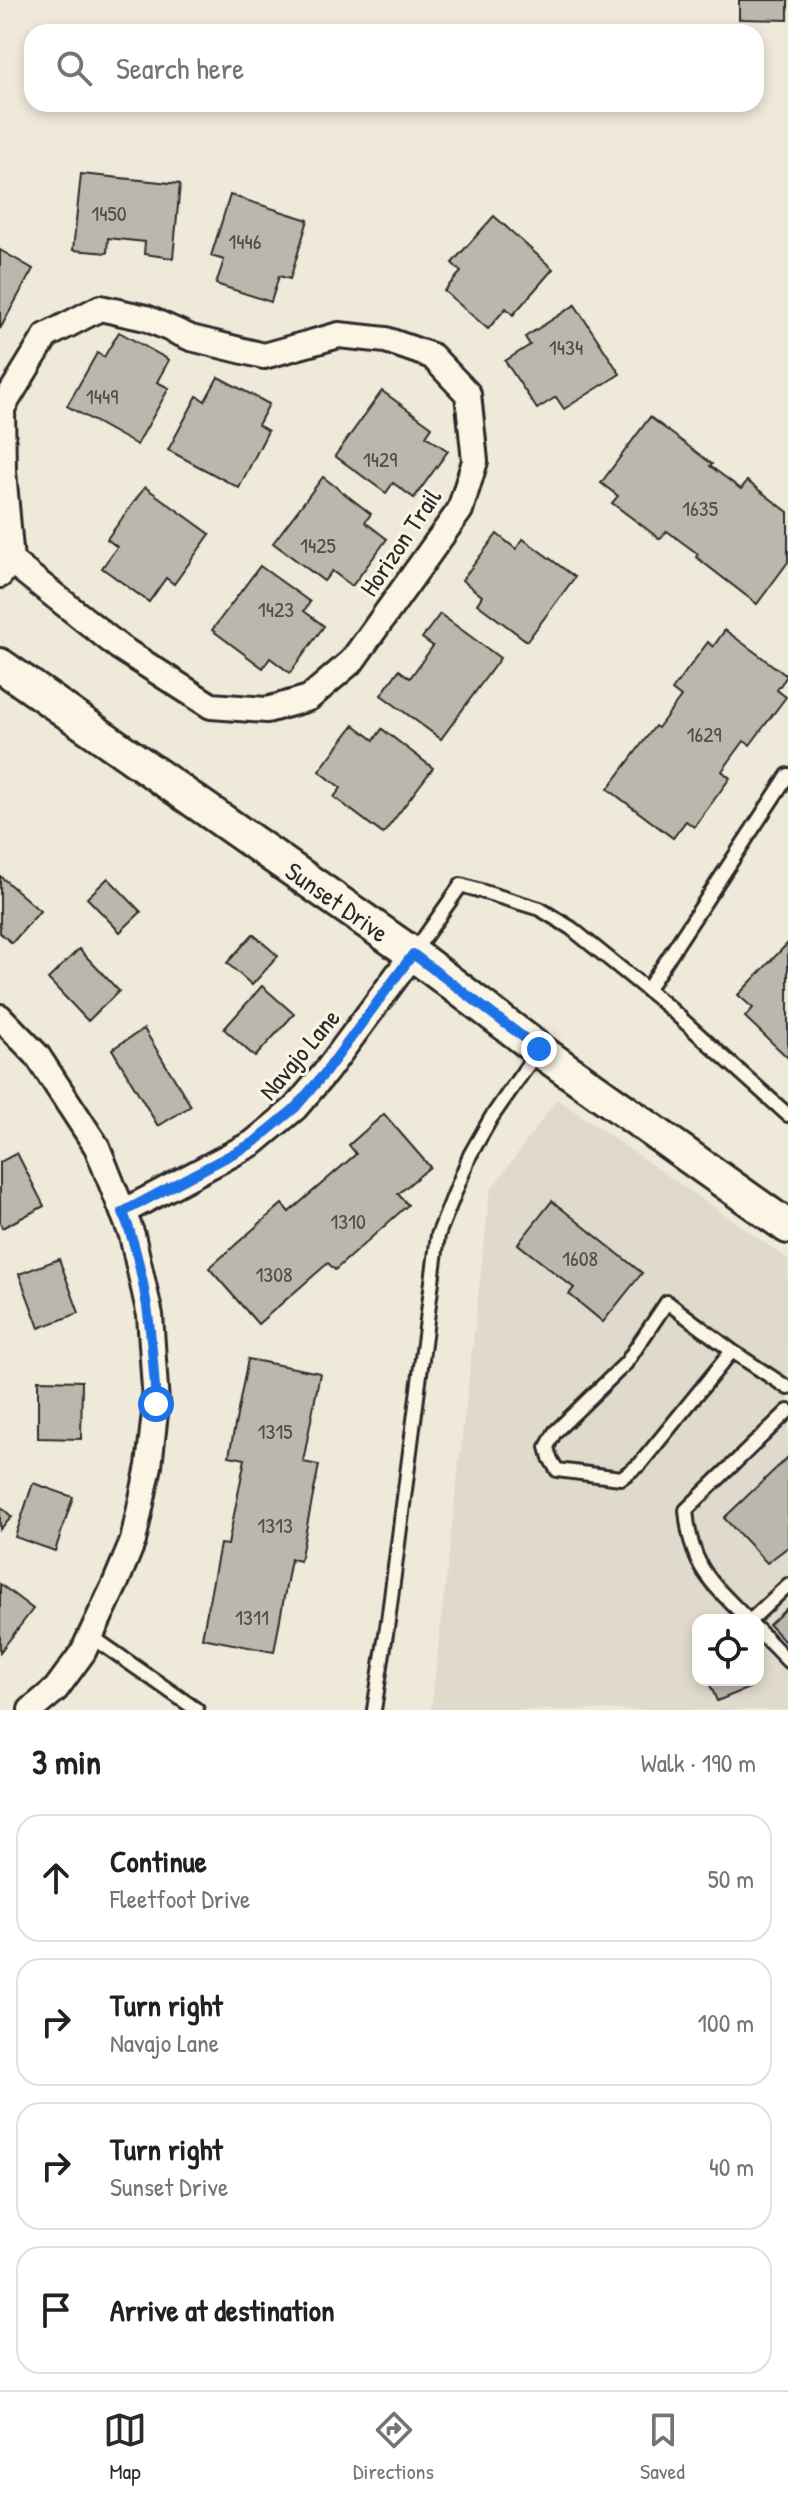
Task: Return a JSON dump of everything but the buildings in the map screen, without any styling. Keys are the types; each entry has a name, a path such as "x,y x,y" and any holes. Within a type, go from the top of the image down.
{"street":[{"name":"Horizon Trail","path":"100,308 146,318 191,338 264,356 339,335 386,340 432,356 468,394 475,461 460,510 352,661 309,698 267,710 211,706 119,647 6,568 1,407 46,336 100,308"},
{"name":"Sunset Drive","path":"0,665 413,954 539,1049 788,1227"},
{"name":"Navajo Lane","path":"123,1212 253,1143 295,1108 325,1073 413,954"},
{"path":"0,1017 37,1055 97,1147 132,1235 150,1315 156,1404 149,1466 133,1541 83,1652 56,1689 31,1710"}],"lane":[{"path":"647,990 788,775"},
{"path":"413,954 461,885 540,909 571,928 647,990 788,1115"},
{"path":"374,1710 438,1235 470,1155 491,1118 539,1049"},
{"path":"732,1351 640,1464 621,1478 557,1470 547,1447 555,1432 626,1363 667,1302 788,1388"},
{"path":"744,1614 706,1577 689,1541 686,1510 788,1411"},
{"path":"757,1614 788,1585"},
{"path":"91,1636 197,1710"},
{"path":"764,1636 788,1661"}],"shaded area":[{"path":"557,1099 788,1259 788,1710 431,1710 490,1191"}],"route":[{"path":"156,1404 150,1315 132,1235 123,1212 253,1143 295,1108 325,1073 413,954 539,1049"}]}
